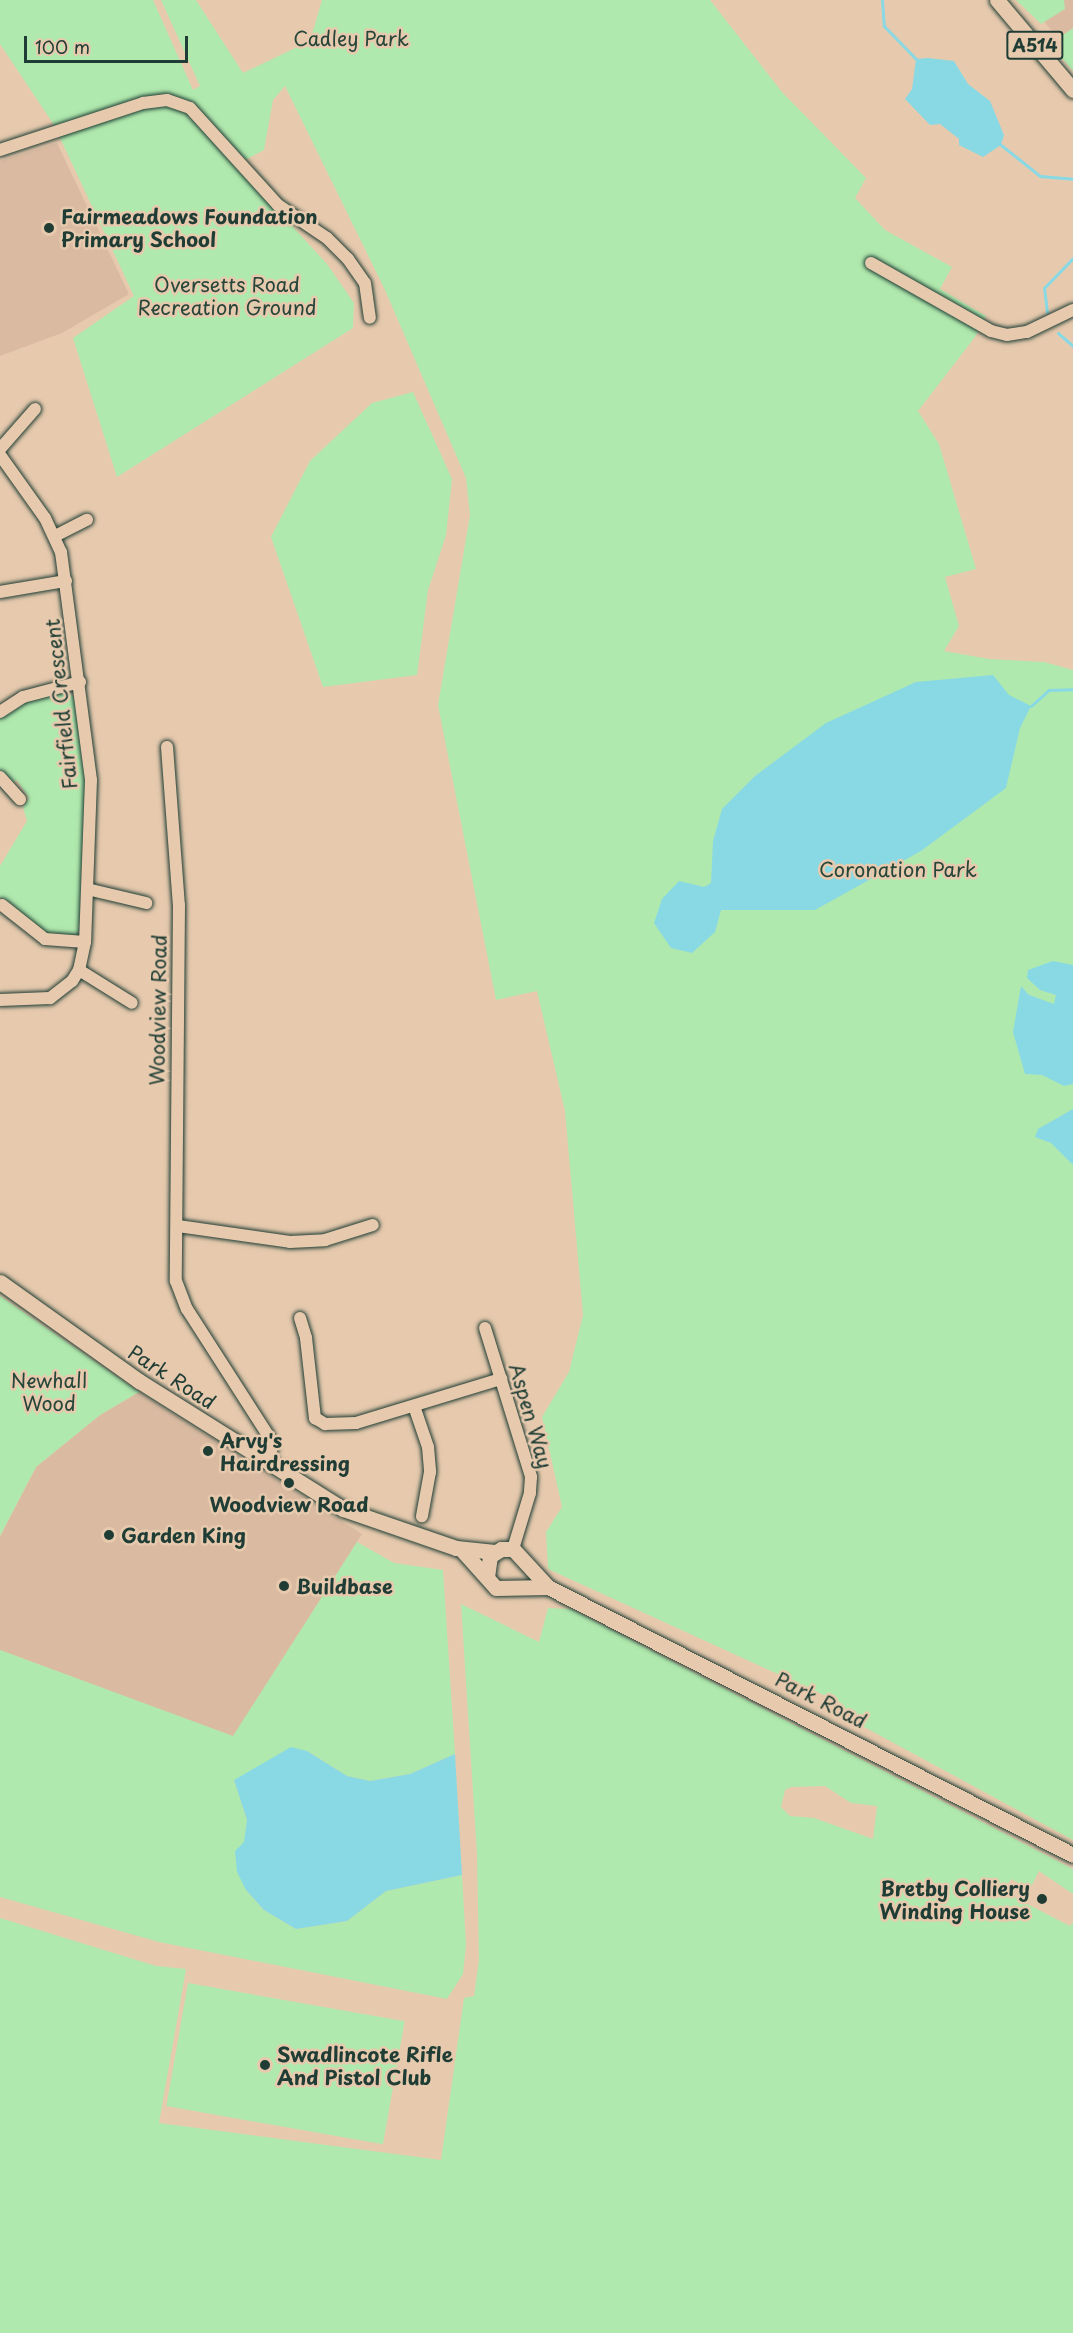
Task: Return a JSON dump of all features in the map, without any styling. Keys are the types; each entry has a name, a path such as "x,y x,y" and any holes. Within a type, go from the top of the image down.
{"main road":[{"name":"A514","path":"997,0 1073,90"},
{"name":"Park Road","path":"0,1282 93,1351 343,1509 461,1549 495,1552 513,1549 548,1587"},
{"name":"Park Road","path":"461,1549 496,1588 518,1588 531,1584 548,1587 1073,1855"},
{"path":"487,1577 487,1562 495,1552"},
{"path":"518,1588 527,1577 528,1564"}],"street":[{"path":"0,150 143,104 167,100 190,108 278,205 327,238 348,258 364,283 370,318"},
{"path":"871,263 991,331 1007,335 1027,332 1073,310"},
{"path":"0,449 35,409"},
{"name":"Fairfield Crescent","path":"0,455 55,536 66,581 91,780 85,942 79,970"},
{"path":"55,536 87,520"},
{"path":"0,592 66,581"},
{"path":"0,712 23,697 80,682"},
{"name":"Woodview Road","path":"167,747 179,905 178,1226 174,1262 180,1296 268,1435 272,1447 268,1462"},
{"path":"0,777 20,799"},
{"path":"87,889 146,903"},
{"path":"2,905 45,939 85,942"},
{"path":"0,1000 50,998 72,981 79,970 132,1003"},
{"path":"178,1226 290,1242 325,1239 373,1225"},
{"path":"300,1318 306,1338 315,1418 325,1424 356,1423 501,1379"},
{"name":"Aspen Way","path":"485,1328 531,1477 530,1493 513,1549"},
{"path":"414,1406 428,1447 430,1472 422,1516"}],"shaded area":[{"path":"1026,0 1073,0 1073,56"},
{"name":"Fairmeadows Foundation Primary School","path":"57,143 129,294 62,333 0,356 0,161"},
{"path":"139,1392 362,1534 233,1737 0,1650 0,1537 36,1467 100,1415"}],"green space":[{"path":"0,0 153,0 193,90 200,86 161,0 196,0 243,73 310,41 322,0 710,0 782,92 866,178 855,198 885,230 952,267 940,289 986,316 975,337 918,411 939,444 976,569 945,577 959,626 944,651 989,659 1044,662 1073,670 1073,1840 853,1721 841,1703 548,1569 546,1532 562,1507 542,1417 569,1372 583,1315 565,1111 537,991 496,1000 438,705 470,515 466,478 385,290 285,86 273,100 264,150 236,165 327,264 354,303 353,328 117,477 73,338 134,296 54,125 0,44"},
{"path":"1016,0 1064,0 1065,9 1041,24"},
{"path":"1073,28 1073,71 1062,58 1063,35"},
{"path":"413,392 452,479 446,535 428,590 417,675 323,687 271,537 310,461 372,403"},
{"path":"65,692 76,697 86,770 79,939 54,937 34,928 0,897 0,866 27,821 23,807 29,798 17,780 10,783 0,772 0,718 24,702"},
{"name":"Newhall Wood","path":"0,1296 139,1392 100,1415 36,1467 0,1536"},
{"path":"357,1542 394,1563 443,1570 455,1754 410,1774 370,1781 347,1776 307,1751 234,1780 247,1820 246,1890 264,1910 296,1929 347,1921 386,1891 462,1875 466,1945 463,1974 447,1999 159,1942 0,1897 0,1650 233,1736"},
{"path":"461,1604 539,1642 548,1608 571,1609 1073,1869 1073,1894 1039,1871 1030,1889 1011,1879 1004,1892 1070,1926 1073,1922 1073,2333 0,2333 0,1918 156,1966 186,1969 159,2123 441,2160 464,1998 474,1996 479,1960 477,1854","holes":["825,1786 851,1803 877,1806 873,1839 814,1818 790,1816 781,1807 785,1790 791,1787"]},
{"name":"Swadlincote Rifle And Pistol Club","path":"188,1983 405,2021 383,2144 166,2106"}],"water":[{"path":"916,59 954,61 968,84 990,101 1004,135 1001,145 983,157 959,145 959,139 940,124 930,125 905,99 912,89"},
{"path":"993,675 1009,695 1031,706 1020,728 1006,788 921,851 815,910 721,910 715,932 692,953 671,948 654,923 662,899 679,881 704,887 711,883 713,841 722,809 755,776 826,723 916,682"},
{"path":"1053,961 1073,965 1073,1084 1064,1086 1042,1075 1025,1074 1013,1032 1021,986 1029,995 1054,1004 1056,995 1040,990 1027,978 1028,970"},
{"path":"1073,1109 1073,1165 1051,1143 1035,1137 1038,1129"},
{"path":"291,1747 307,1751 347,1776 370,1781 410,1774 455,1754 462,1875 386,1891 347,1921 296,1929 264,1910 246,1890 237,1872 235,1851 244,1842 247,1820 234,1780"}],"waterway":[{"path":"882,0 884,26 916,59"},
{"path":"1001,145 1040,176 1073,179"},
{"path":"1047,312 1044,288 1073,258"},
{"path":"1058,333 1073,346"},
{"path":"1031,706 1049,690 1073,689"}],"place":[{"name":"Fairmeadows Foundation Primary School","path":"49,228"},
{"name":"Arvy's Hairdressing","path":"208,1451"},
{"name":"Woodview Road","path":"289,1483"},
{"name":"Garden King","path":"109,1535"},
{"name":"Buildbase","path":"284,1586"},
{"name":"Bretby Colliery Winding House","path":"1042,1899"},
{"name":"Swadlincote Rifle And Pistol Club","path":"265,2065"}],"park label":[{"name":"Cadley Park","path":"351,38"},
{"name":"Oversetts Road Recreation Ground","path":"227,296"},
{"name":"Coronation Park","path":"898,869"}]}
